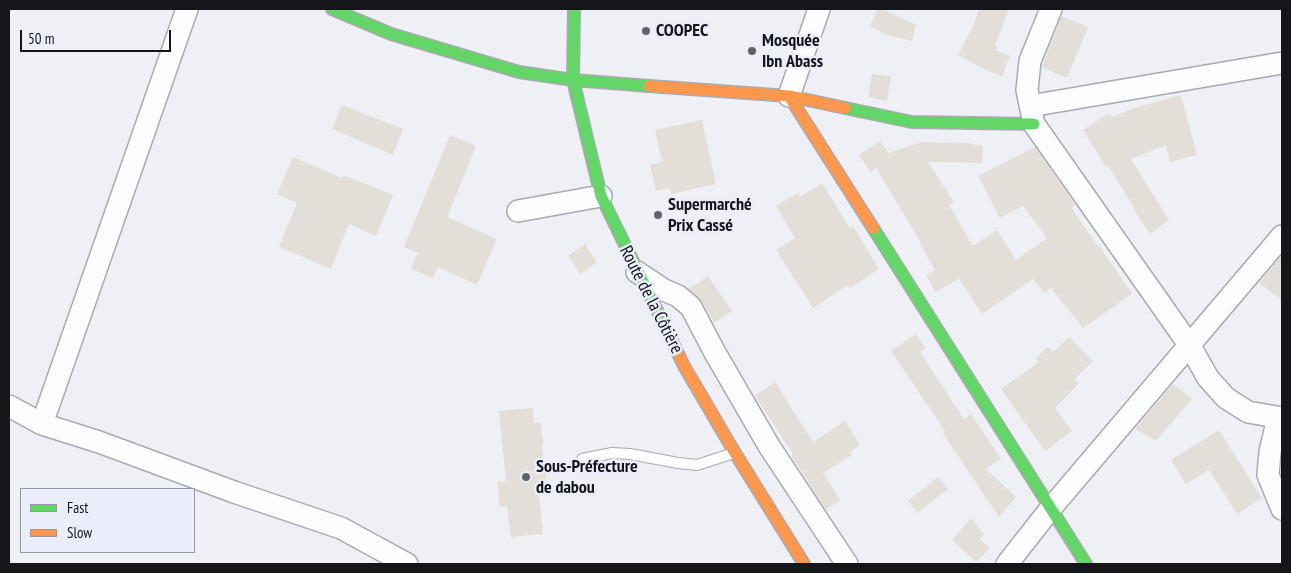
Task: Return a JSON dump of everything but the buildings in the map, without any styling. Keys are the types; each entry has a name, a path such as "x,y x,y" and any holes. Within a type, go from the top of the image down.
{"street":[{"path":"42,424 187,9"},
{"path":"332,9 391,34 519,72 573,80 789,96 912,122 1032,115 1282,63"},
{"name":"Route de la Côtière","path":"574,9 573,80 602,196 684,366 804,564"},
{"path":"789,96 819,9"},
{"path":"1050,9 1030,61 1027,90 1032,115 1190,346 1208,378 1226,398 1248,412 1280,418 1270,452 1268,475 1282,509"},
{"path":"789,96 1086,564"},
{"path":"518,211 602,196"},
{"path":"1007,564 1051,508 1282,236"},
{"path":"637,272 664,290 678,296 691,307 769,446 847,564"},
{"path":"684,366 714,351"},
{"path":"9,406 42,424 99,442 234,492 341,528 407,564"},
{"path":"735,453 769,446"}],"lane":[{"path":"582,459 612,453 630,454 697,465 735,453"}],"traffic: fast":[{"path":"332,9 391,34 519,72 573,80 649,86"},
{"path":"574,9 573,80 601,196 670,337"},
{"path":"845,108 912,122 1034,124"},
{"path":"873,228 1086,564"}],"traffic: slow":[{"path":"649,86 789,96 845,108"},
{"path":"789,96 873,228"},
{"path":"670,337 684,366 735,453 804,564"}],"place":[{"name":"COOPEC","path":"646,31"},
{"name":"Mosquée Ibn Abass","path":"752,51"},
{"name":"Supermarché Prix Cassé","path":"658,215"},
{"name":"Sous-Préfecture de dabou","path":"526,477"}]}
